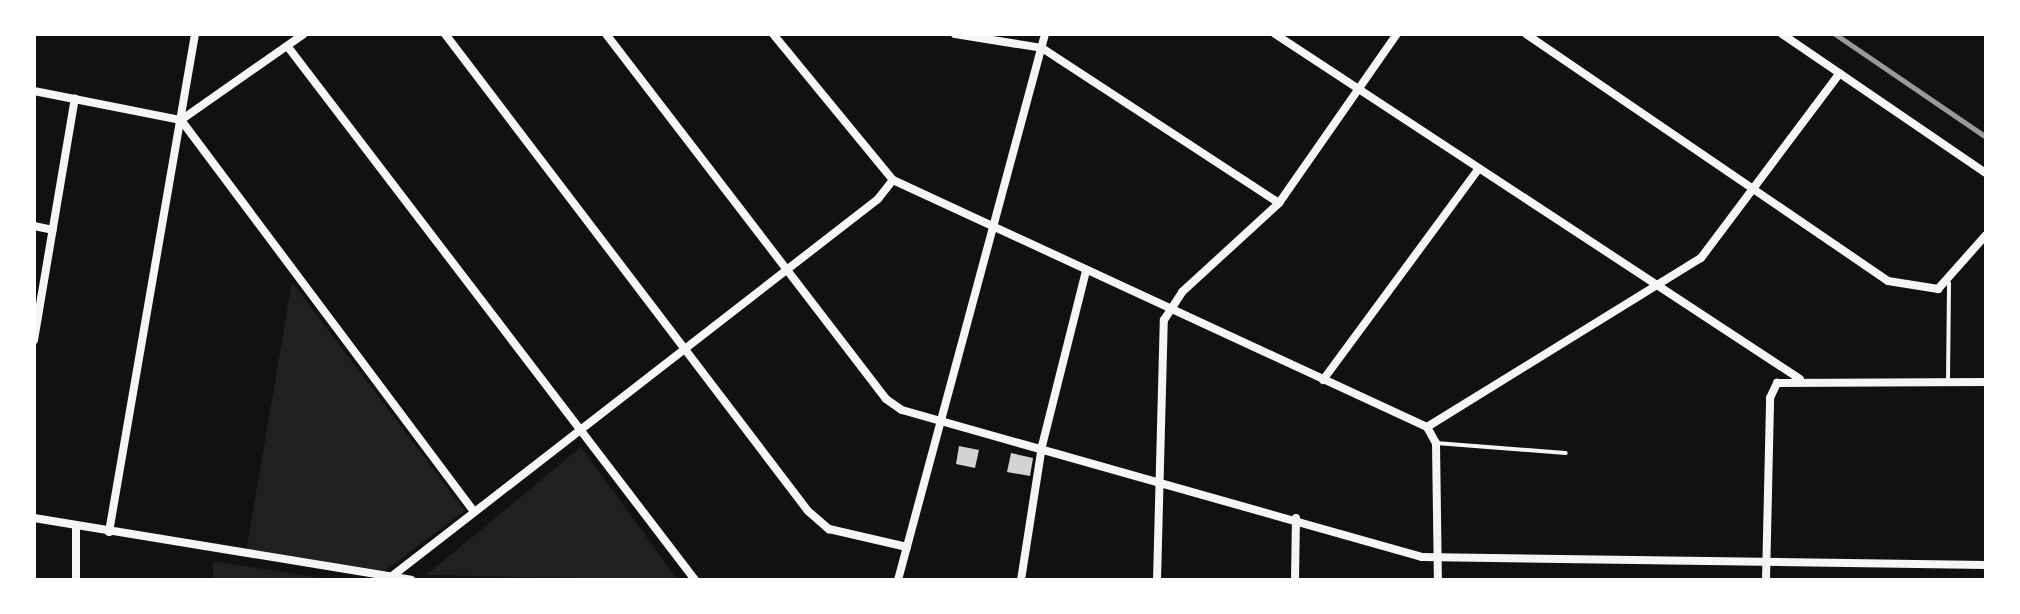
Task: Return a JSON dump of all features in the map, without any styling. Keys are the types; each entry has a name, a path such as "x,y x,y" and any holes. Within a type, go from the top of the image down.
{"street":[{"path":"109,532 195,34"},
{"path":"181,120 304,34"},
{"path":"445,34 817,520 907,547"},
{"path":"606,34 886,399 941,420 1439,557 1986,565"},
{"path":"773,34 893,180 1427,427 1436,443 1438,580"},
{"path":"955,34 1042,48 1279,203"},
{"path":"898,580 1045,34"},
{"path":"1275,34 1477,171 1800,379"},
{"path":"1157,580 1162,335 1170,308 1279,203 1397,34"},
{"path":"1526,34 1888,281 1927,291 1949,283 1986,235"},
{"path":"1782,34 1986,173"},
{"path":"288,47 695,580"},
{"path":"1427,427 1701,258 1755,191 1840,73"},
{"path":"34,91 181,120 473,510"},
{"path":"34,340 75,98"},
{"path":"1323,380 1477,171"},
{"path":"389,578 786,269 893,180"},
{"path":"34,226 53,230"},
{"path":"1021,580 1042,446 1086,271"},
{"path":"1766,580 1770,398 1777,383 1800,379 1986,382"},
{"path":"34,518 411,580"},
{"path":"1295,580 1296,518"},
{"path":"76,526 76,580"}],"lane":[{"path":"1948,381 1949,283"},
{"path":"1436,443 1566,453"}],"shaded area":[{"path":"292,282 465,511 383,572 246,552"},
{"path":"581,447 678,580 426,575"},
{"path":"213,561 333,580 213,580"}],"building":[{"path":"959,446 979,450 975,468 956,464"},
{"path":"1011,453 1033,458 1030,476 1007,472"}],"railway":[{"path":"1835,34 1986,137"}]}
